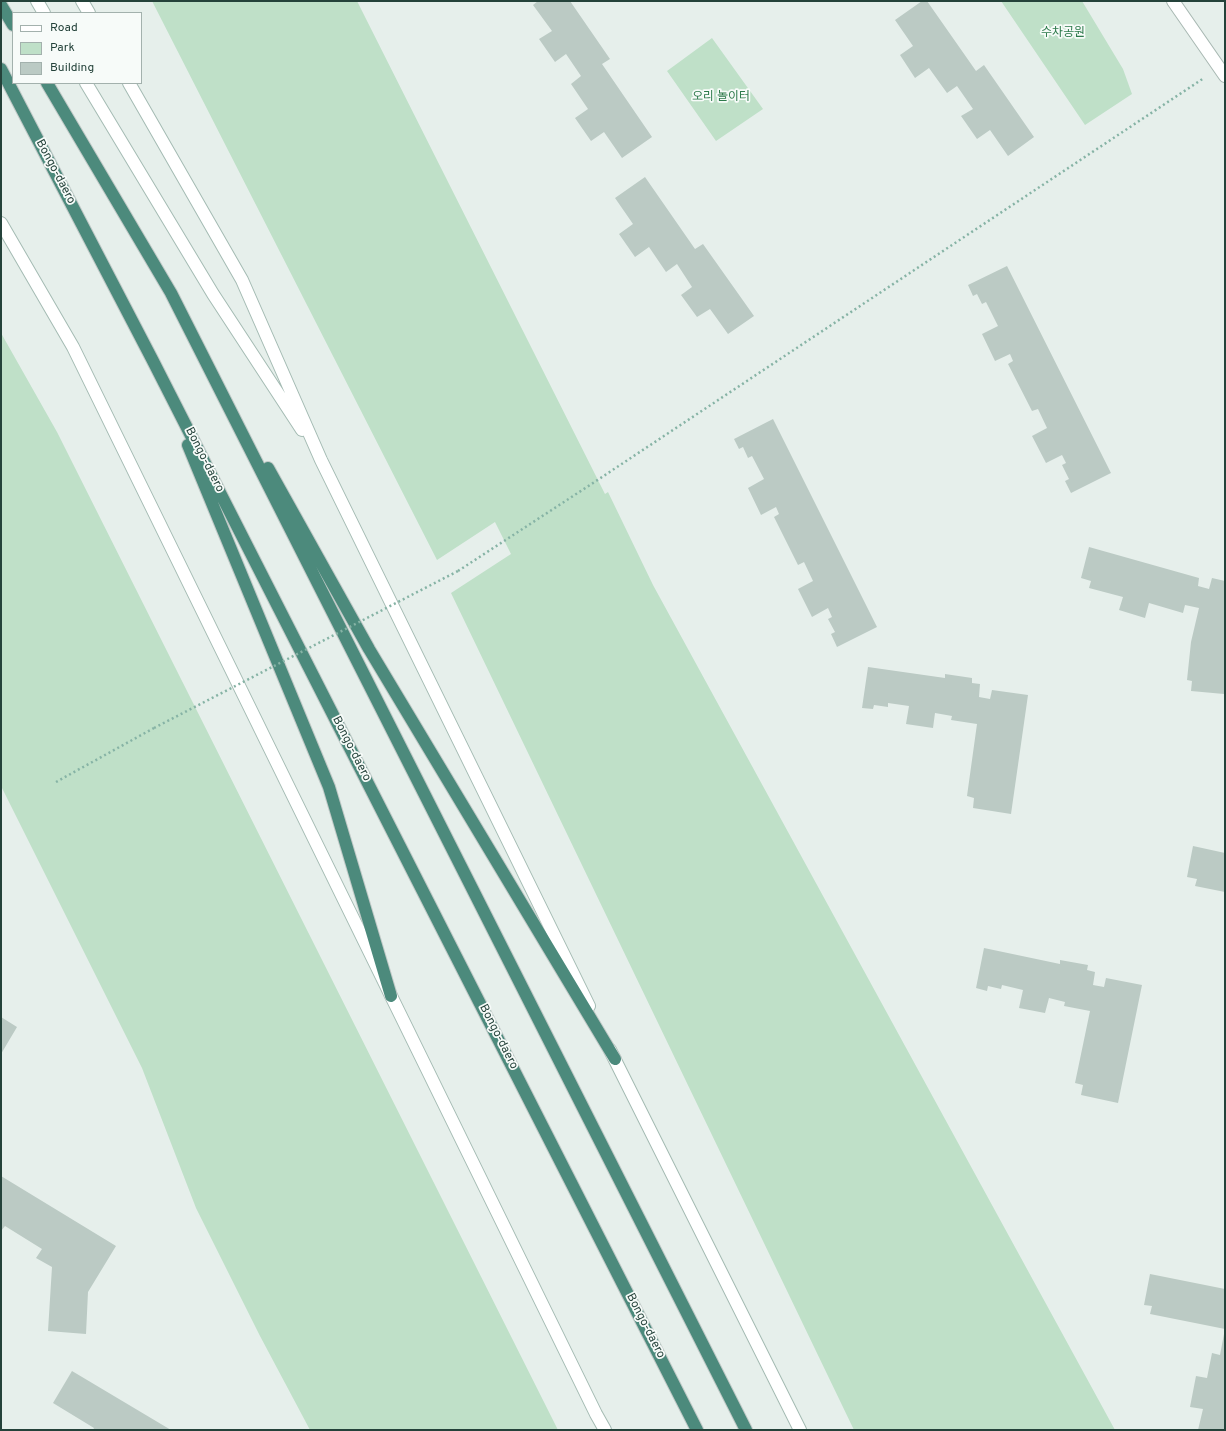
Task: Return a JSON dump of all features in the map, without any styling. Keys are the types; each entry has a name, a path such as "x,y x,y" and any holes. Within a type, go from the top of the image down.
{"highway":[{"path":"1,4 12,23"},
{"name":"Bongo-daero","path":"1,69 153,361 697,1430"},
{"path":"48,84 171,294 369,649 614,1059"},
{"path":"171,294 746,1430"},
{"path":"153,361 329,787 391,996"}],"main road":[{"path":"37,1 43,12"},
{"path":"82,1 88,12"},
{"path":"1173,1 1222,72"},
{"path":"87,84 213,294 321,460"},
{"path":"130,84 242,280 321,460 614,1059 800,1430"},
{"path":"1,223 73,347 605,1430"}],"path":[{"path":"56,782 154,728 458,571 1222,72"}],"green space":[{"path":"152,1 357,1 605,494 608,492 653,585 1115,1430 854,1430 451,593 511,554 495,522 437,560"},
{"name":"수차공원","path":"1001,1 1082,1 1123,69 1132,94 1085,125"},
{"name":"오리 놀이터","path":"712,38 763,109 716,141 667,71"},
{"path":"1,333 57,432 558,1430 310,1430 260,1336 196,1208 142,1068 1,786"}],"building":[{"path":"538,1 570,1 610,59 602,64 652,137 622,158 604,132 591,141 575,118 588,109 571,84 581,76 566,54 555,62 539,39 552,31 533,5"},
{"path":"922,1 927,1 976,71 984,65 1034,137 1008,156 990,130 977,139 961,116 973,109 957,86 947,93 929,68 915,78 900,55 913,46 895,20"},
{"path":"645,177 695,249 703,244 754,316 728,334 710,309 697,317 681,295 692,287 677,264 666,272 649,247 635,257 619,234 633,224 615,198"},
{"path":"1007,266 1111,473 1071,493 1065,481 1069,479 1062,465 1066,463 1062,455 1046,463 1032,436 1047,428 1038,409 1032,411 1008,364 1013,361 1010,354 995,361 982,334 998,326 986,302 982,304 977,294 973,296 968,285"},
{"path":"773,419 877,627 837,647 831,634 835,632 828,619 832,617 828,608 812,617 798,589 813,581 804,562 798,565 774,517 779,514 776,507 761,515 748,488 764,479 752,456 748,458 743,447 739,449 734,439"},
{"path":"1089,547 1199,578 1198,586 1209,589 1212,578 1225,581 1224,694 1191,691 1192,681 1187,680 1191,642 1199,608 1185,605 1183,613 1149,603 1145,618 1119,610 1123,597 1089,588 1091,581 1081,578"},
{"path":"868,667 945,678 945,674 972,678 972,683 980,684 979,697 990,699 992,690 1028,695 1011,814 973,808 974,798 967,796 977,724 951,720 952,716 935,713 933,728 906,724 909,706 888,703 888,707 874,705 873,709 862,708"},
{"path":"1193,846 1225,853 1225,892 1195,886 1197,879 1187,877"},
{"path":"984,948 1060,964 1060,960 1088,965 1087,970 1095,972 1093,985 1104,987 1106,978 1142,985 1118,1103 1081,1095 1083,1085 1075,1083 1090,1011 1064,1006 1065,1002 1049,998 1045,1013 1019,1008 1023,990 1002,985 1001,989 988,986 987,991 976,988"},
{"path":"1,1017 17,1027 1,1054"},
{"path":"1,1176 116,1246 88,1292 86,1334 48,1331 52,1267 36,1258 42,1249 5,1226 1,1231"},
{"path":"1150,1274 1225,1289 1225,1329 1150,1314 1152,1306 1144,1305"},
{"path":"1224,1334 1225,1430 1198,1430 1203,1409 1190,1407 1196,1376 1207,1378 1212,1353 1220,1355"},
{"path":"72,1371 171,1430 93,1430 94,1428 53,1403"}]}
